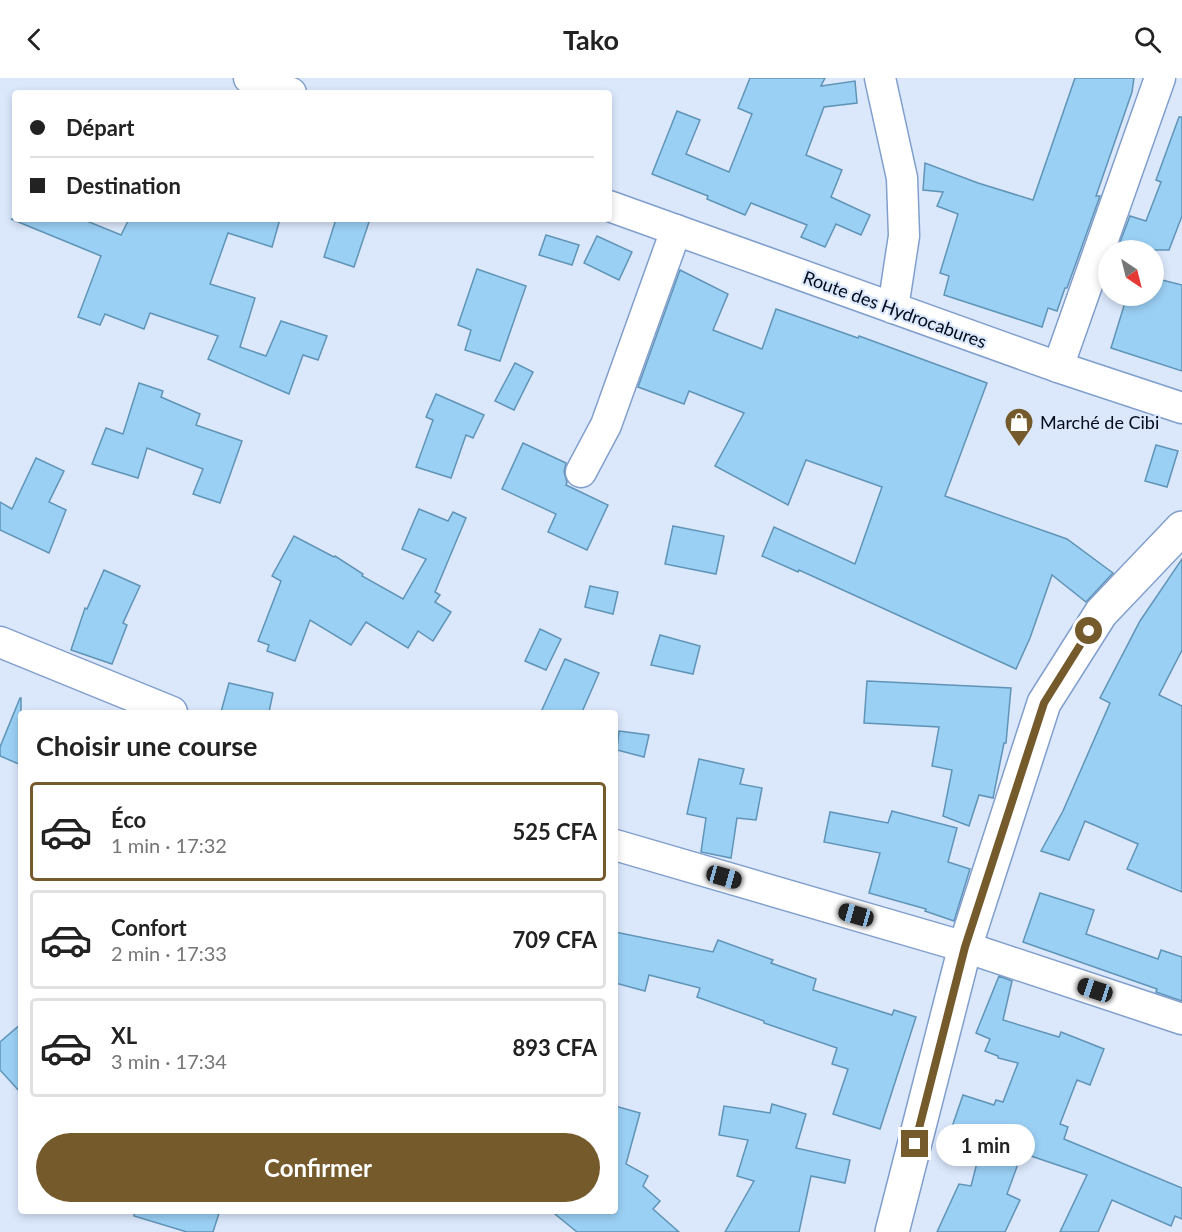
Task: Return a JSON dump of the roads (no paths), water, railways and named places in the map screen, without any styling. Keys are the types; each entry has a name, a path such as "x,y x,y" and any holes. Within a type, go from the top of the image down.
{"street":[{"path":"249,78 283,90"},
{"path":"880,78 902,178 904,236 893,308"},
{"path":"1058,367 1160,78"},
{"name":"Route des Hydrocabures","path":"612,207 1058,367 1182,408"},
{"path":"581,472 606,425 676,230"},
{"path":"892,1232 965,947 1044,703 1101,613 1182,528"},
{"path":"0,642 167,710"},
{"path":"618,845 965,947 1182,1019"}],"place":[{"name":"Marché de Cibi","path":"1019,448"}]}
